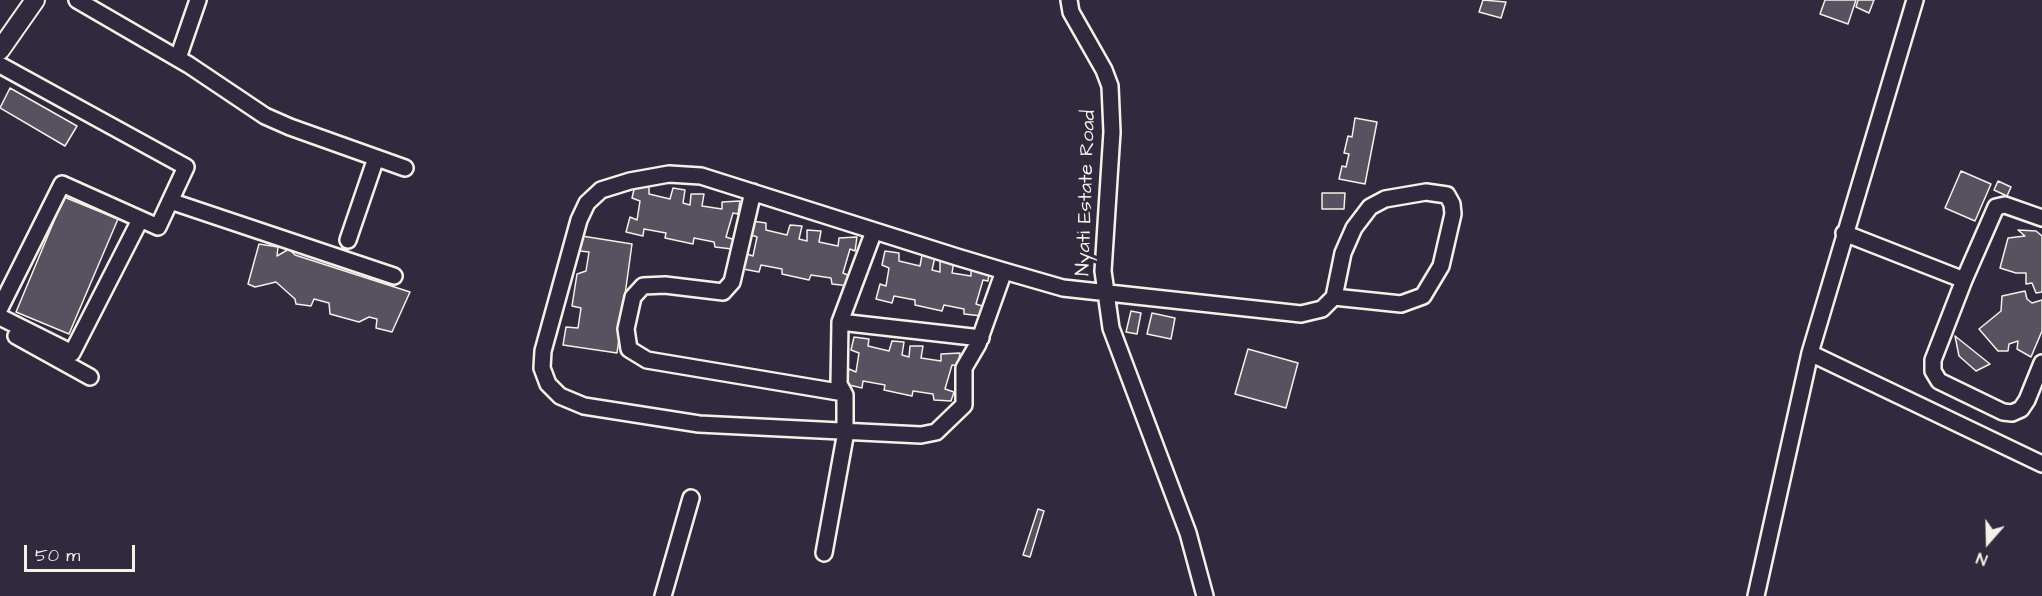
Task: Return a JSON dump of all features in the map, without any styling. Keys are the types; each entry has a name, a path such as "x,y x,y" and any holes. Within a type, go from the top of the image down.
{"main road":[{"path":"0,50 35,0"}],"street":[{"path":"77,0 178,58 265,116 405,168"},
{"path":"178,58 198,0"},
{"name":"Nyati Estate Road","path":"1069,0 1071,12 1104,70 1110,86 1112,132 1103,271 1118,352 1188,533 1205,596"},
{"path":"1756,596 1810,353 1915,0"},
{"path":"0,65 186,167 158,227 62,184 0,308"},
{"path":"348,240 376,158"},
{"path":"1004,270 981,338 964,368 964,405 936,432 921,435 699,424 584,406 560,396 548,384 542,368 543,351 579,220 587,203 601,189 669,174 701,176 1063,288 1301,314 1322,309 1334,297 1343,253 1354,228 1370,207 1385,200 1426,192 1446,195 1452,204 1453,214 1441,266 1423,296 1401,304 1334,297"},
{"path":"753,192 732,282 723,292 707,292 665,285 644,286 633,297 626,329 629,349 646,360 844,393"},
{"path":"170,201 394,276"},
{"path":"2042,218 2005,205 1996,207 1964,280 1934,360 1933,371 1940,381 2003,412 2012,413 2021,409 2027,400 2042,363"},
{"path":"0,317 72,353 140,220"},
{"path":"824,553 845,431 844,393 839,384 840,322 874,231"},
{"path":"1844,233 1964,280"},
{"path":"840,322 981,338"},
{"path":"0,327 90,377"},
{"path":"1810,353 2042,464"},
{"path":"663,596 691,498"}],"building":[{"path":"1483,0 1506,2 1501,18 1479,12"},
{"path":"1825,0 1856,0 1848,24 1820,14"},
{"path":"1858,0 1874,0 1869,13 1856,7"},
{"path":"10,88 77,126 65,146 0,108"},
{"path":"1355,118 1377,122 1365,184 1339,179 1342,166 1346,167 1349,154 1344,153 1348,136 1352,137"},
{"path":"1961,171 1991,184 1975,221 1945,208"},
{"path":"1998,181 2011,187 2007,196 1994,190"},
{"path":"635,185 649,186 649,194 670,199 673,188 685,190 683,203 690,205 691,194 704,194 702,206 722,209 722,202 740,201 738,214 733,213 726,237 735,240 732,249 715,247 714,242 694,238 693,244 665,238 666,233 644,229 643,236 626,232 630,217 637,220 640,201 632,198"},
{"path":"1322,193 1345,193 1344,209 1322,209"},
{"path":"64,197 118,219 69,334 16,312"},
{"path":"752,221 766,223 766,230 787,235 790,225 802,226 799,239 807,241 807,230 821,231 819,242 838,246 839,238 857,237 855,251 850,249 843,273 852,277 849,286 832,284 831,278 811,275 809,280 782,274 782,269 761,265 759,272 743,269 747,254 753,256 757,237 749,234"},
{"path":"2018,230 2036,231 2042,236 2042,292 2036,293 2032,283 2026,284 2026,273 2016,273 2000,268 2008,238 2025,236"},
{"path":"582,236 632,244 617,353 563,345 566,327 578,328 581,308 572,306 577,274 586,271 589,252 580,251"},
{"path":"259,244 278,247 277,256 289,249 295,255 410,292 392,332 376,328 377,319 369,317 359,322 330,314 329,303 314,299 311,306 296,304 295,299 276,282 255,287 248,284"},
{"path":"885,251 899,253 899,261 920,266 922,255 935,257 932,270 940,272 940,261 954,261 952,273 971,276 971,268 990,268 988,281 983,280 976,304 985,307 982,316 964,314 964,309 944,305 942,311 915,305 915,300 894,296 892,303 876,299 880,284 886,286 889,268 882,265"},
{"path":"2025,291 2027,299 2032,303 2042,300 2042,331 2031,357 2017,349 2018,341 2009,344 2008,351 1998,351 1979,329 2001,311 2002,296"},
{"path":"1131,311 1141,313 1137,334 1126,332"},
{"path":"1152,313 1175,318 1171,339 1147,334"},
{"path":"1955,336 1990,364 1976,371 1959,356"},
{"path":"854,337 869,339 868,346 889,351 892,341 904,342 902,355 909,357 910,346 923,346 921,358 941,361 941,354 960,353 958,366 952,365 945,389 954,392 951,401 934,400 933,394 913,391 912,396 884,390 885,385 863,381 862,388 845,384 849,369 856,372 859,353 851,350"},
{"path":"1248,349 1298,363 1286,408 1235,394"},
{"path":"1038,509 1044,511 1030,557 1023,555"}]}
